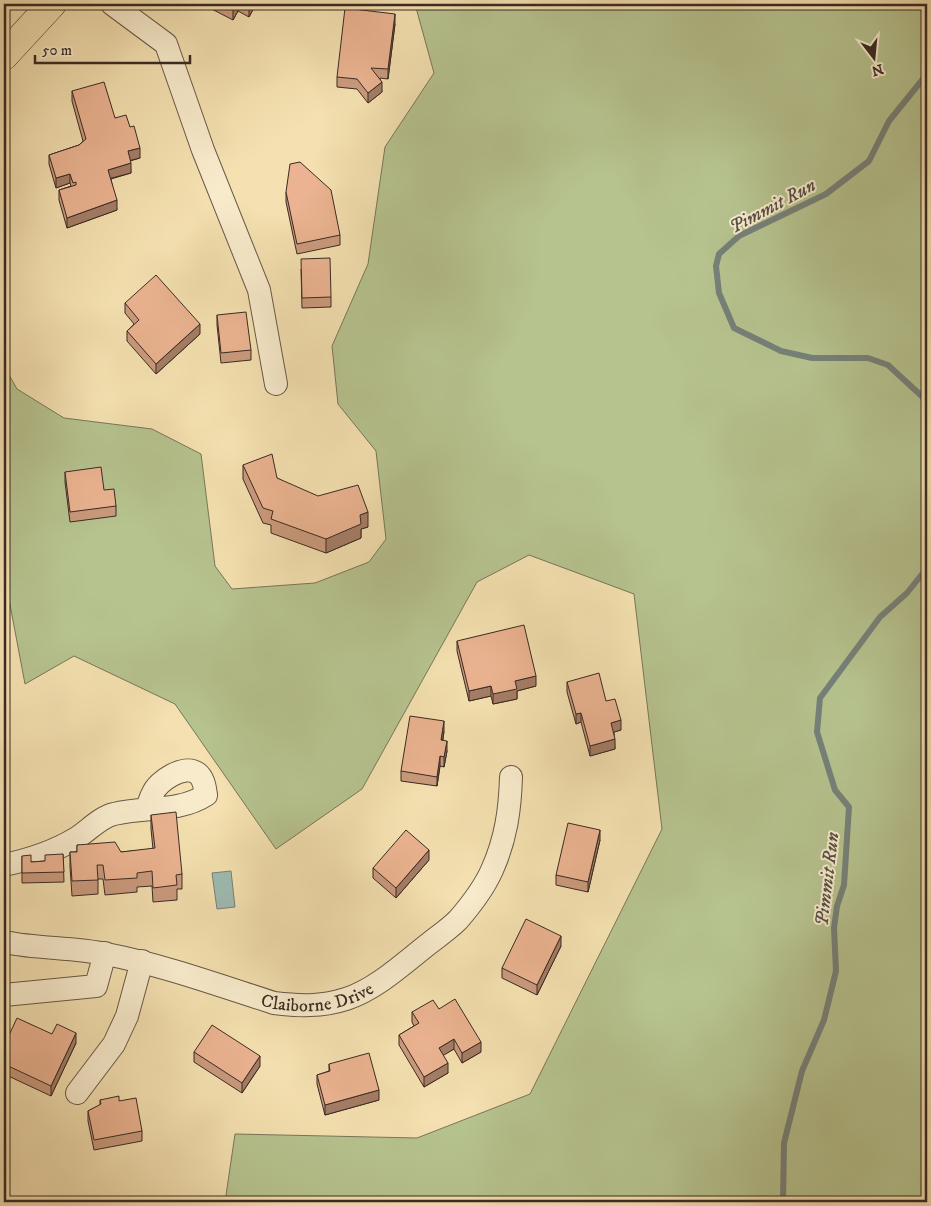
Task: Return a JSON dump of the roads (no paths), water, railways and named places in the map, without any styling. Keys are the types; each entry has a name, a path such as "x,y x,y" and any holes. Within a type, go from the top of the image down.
{"main road":[{"path":"4,56 52,4"}],"street":[{"path":"112,4 166,44 214,177 259,290 276,384"},
{"name":"Claiborne Drive","path":"4,942 33,948 105,953 142,961 274,1003 296,1006 321,1005 347,999 397,968 456,922 476,897 492,872 503,842 510,810 511,777"},
{"path":"4,865 30,859 74,839 112,814 147,808"},
{"path":"4,995 96,986 105,953"},
{"path":"77,1094 114,1044 127,1016 142,961"}],"water":[{"path":"231,871 235,907 217,909 212,873"}],"waterway":[{"name":"Pimmit Run","path":"927,74 889,121 869,161 826,194 739,236 719,254 716,266 719,293 734,328 781,351 812,358 868,358 888,365 927,401"},
{"name":"Pimmit Run","path":"783,1202 784,1143 802,1071 824,1020 836,971 834,928 837,906 844,885 849,807 835,790 817,732 820,698 880,617 907,593 927,568"}]}
